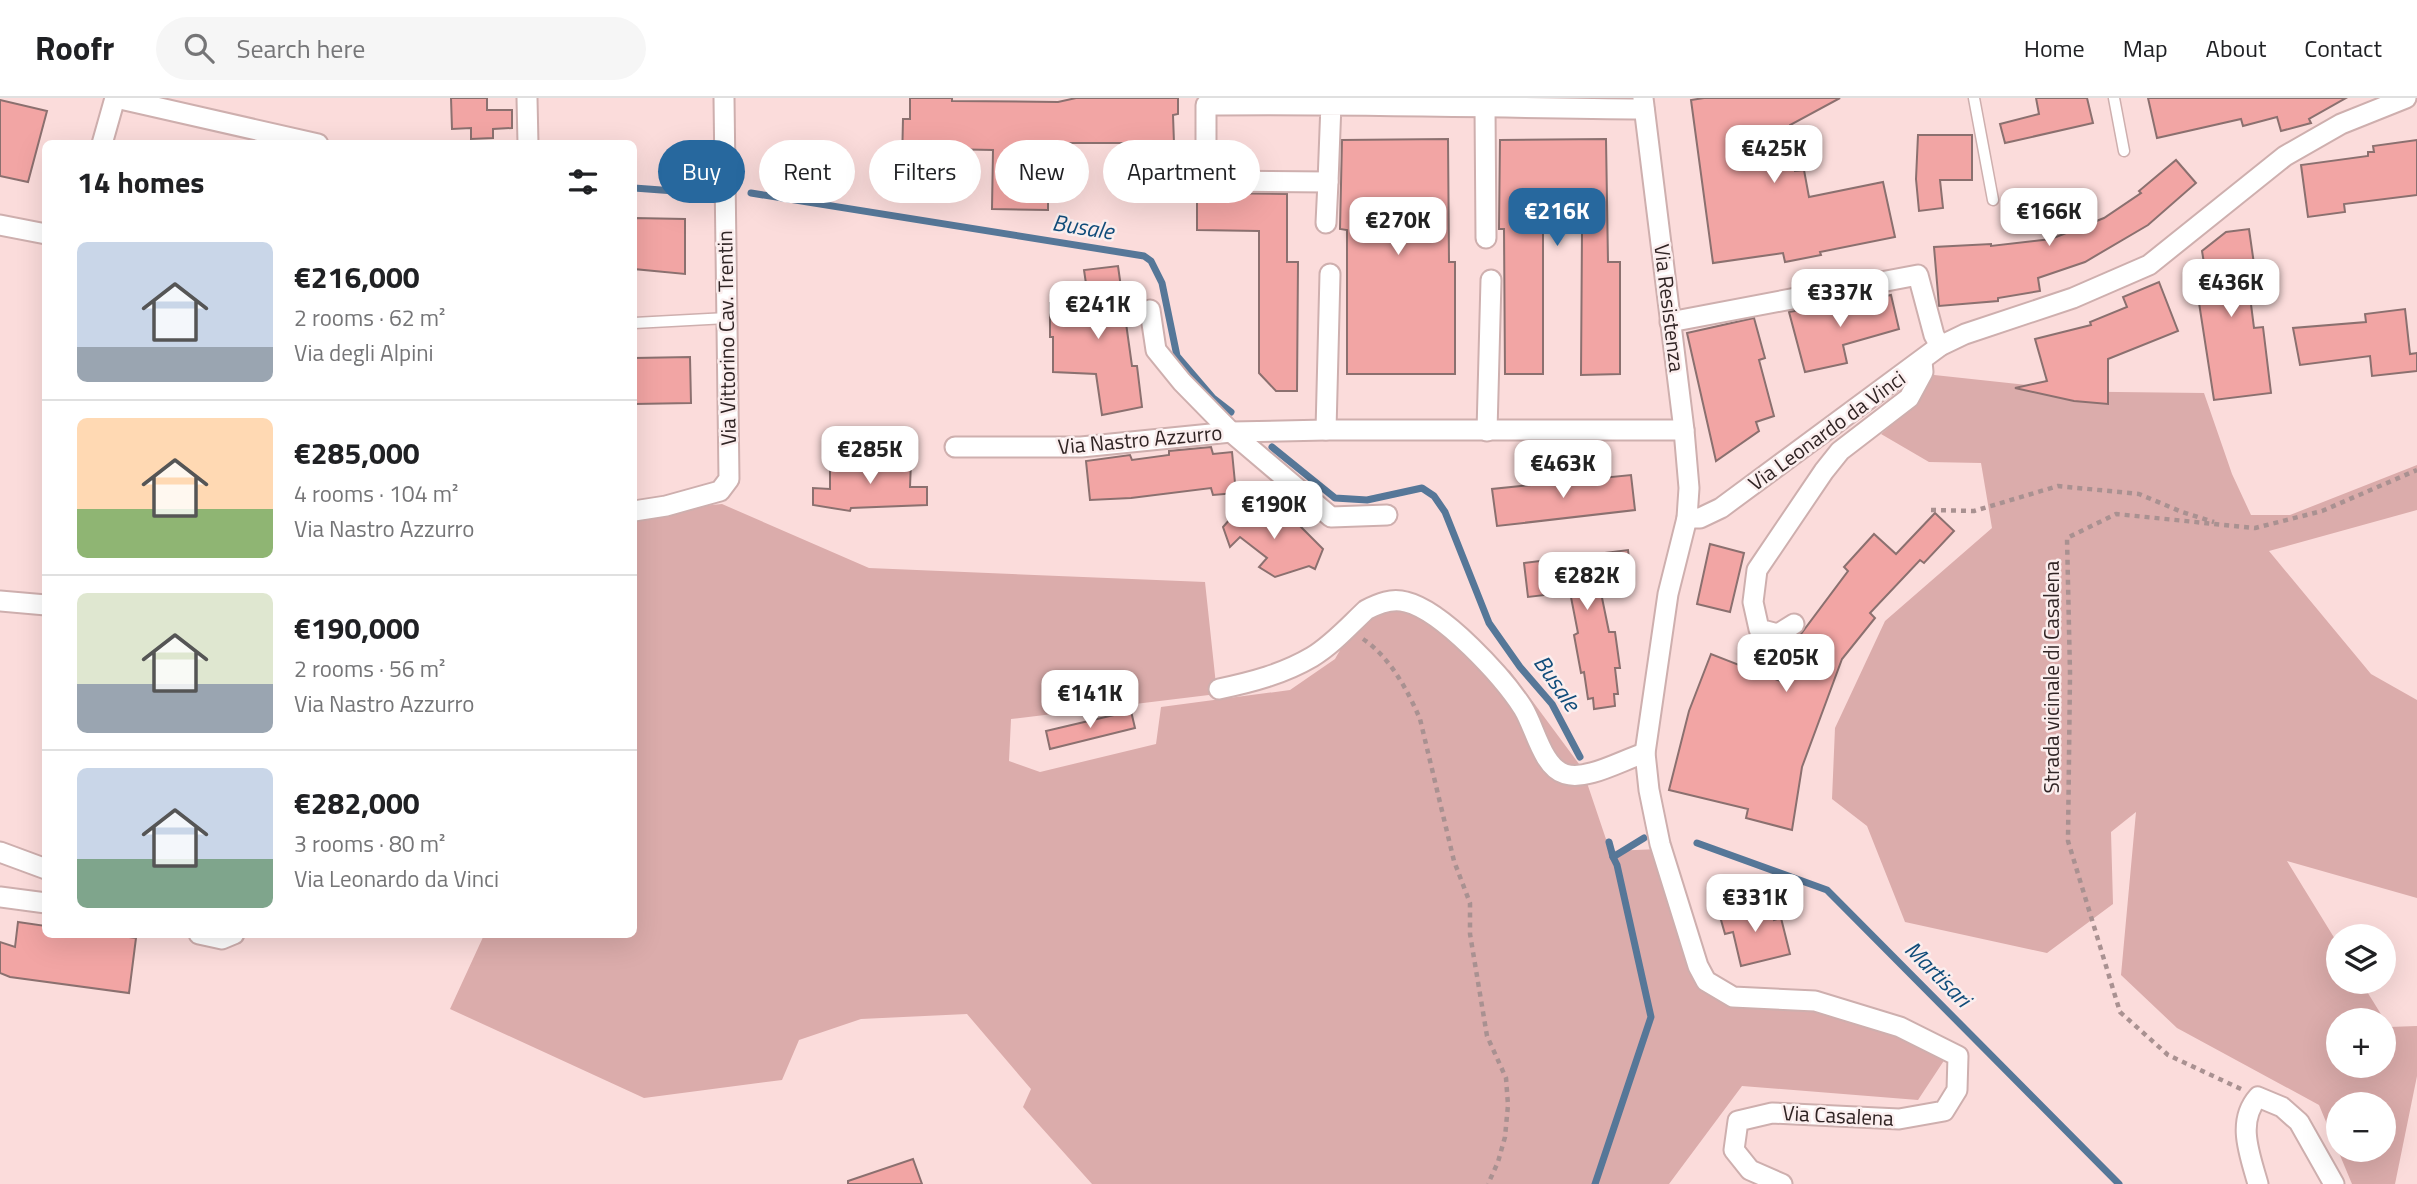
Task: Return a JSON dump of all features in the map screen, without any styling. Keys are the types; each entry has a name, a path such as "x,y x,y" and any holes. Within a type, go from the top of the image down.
{"street":[{"path":"104,140 116,98 300,140"},
{"path":"527,98 528,140"},
{"name":"Via Vittorino Cav. Trentin","path":"637,511 666,506 720,491 729,479 724,98"},
{"name":"Via Leonardo da Vinci","path":"1687,518 1700,518 1721,508 1940,346 1965,334 2073,298 2149,265 2285,156 2341,124 2406,98"},
{"path":"1328,182 1206,181 1206,105 1331,104 1485,108 1643,104"},
{"path":"1326,223 1331,104"},
{"name":"Via Resistenza","path":"1643,104 1684,430 1689,488 1687,518"},
{"path":"1485,108 1486,239"},
{"path":"0,225 42,233"},
{"path":"1326,430 1330,274"},
{"path":"1670,322 1918,275 1934,335 1940,346"},
{"path":"1487,431 1491,279"},
{"path":"1150,310 1156,350 1231,432 1331,517 1387,514"},
{"path":"1794,624 1778,634 1759,629 1753,602 1757,570 1824,471 1840,452 1909,398 1923,372 1922,361"},
{"name":"Via Nastro Azzurro","path":"955,447 1081,447 1231,432 1684,430"},
{"path":"1219,689 1258,680 1313,656 1366,610 1387,601 1409,603 1426,611 1466,643 1511,690 1525,711 1553,767 1565,775 1582,776 1645,753 1668,594 1687,518"},
{"path":"0,601 42,605"},
{"name":"Via Casalena","path":"1645,753 1660,844 1698,966 1706,981 1733,997 1815,1001 1900,1027 1958,1056 1957,1090 1944,1111 1899,1119 1772,1113 1738,1121 1734,1150 1750,1170 1782,1184"},
{"path":"0,852 42,868"},
{"path":"0,897 42,902"},
{"path":"2258,1184 2244,1124 2250,1105 2258,1097 2282,1107 2299,1122 2334,1184"}],"lane":[{"path":"1974,98 1993,200"},
{"path":"2114,98 2124,151"},
{"path":"637,323 727,318"}],"path":[{"name":"Strada vicinale di Casalena","path":"2258,1097 2168,1055 2120,1012 2068,841 2070,673 2067,538 2116,514 2255,528 2322,510 2417,470"},
{"path":"1931,510 1974,511 2058,486 2138,494 2182,512 2225,525"},
{"path":"1358,637 1381,654 1411,698 1420,719 1454,861 1470,903 1470,934 1487,1037 1506,1078 1508,1105 1505,1136 1488,1184"}],"shaded area":[{"path":"1925,374 2036,386 2031,391 2204,393 2232,474 2251,515 2290,515 2417,465 2417,510 2269,551 2371,674 2417,700 2417,898 2287,861 2326,924 2326,994 2368,994 2377,1008 2326,1008 2326,1078 2396,1078 2396,1027 2417,1026 2417,1076 2395,1184 2352,1184 2343,1162 2396,1162 2396,1092 2326,1092 2326,1122 2319,1105 2177,1028 2121,975 2136,812 2111,832 2113,904 2047,953 1905,922 1867,826 1832,799 1835,728 1885,621 1992,528 1981,463 1929,462 1881,434 1916,404"},
{"path":"722,504 869,568 1205,582 1217,694 1011,719 1009,761 1040,772 1156,744 1161,707 1290,690 1335,659 1369,599 1404,593 1510,671 1582,768 1610,851 1660,849 1693,980 1894,1023 1947,1056 1918,1100 1742,1086 1669,1184 1092,1184 1023,1107 1031,1089 967,1014 861,1019 799,1040 782,1080 644,1098 450,1009 483,938 637,938 637,513"}],"building":[{"path":"451,98 487,98 487,110 512,110 512,128 493,129 493,138 471,139 471,128 452,129"},
{"path":"910,98 1058,102 1076,98 1178,98 1178,114 1173,115 1174,140 1103,140 1103,143 1089,143 1089,140 995,140 995,203 1048,203 1048,210 992,209 993,150 981,150 981,140 903,140 903,119 910,119"},
{"path":"1840,98 1790,125 1795,171 1804,170 1809,197 1883,182 1895,237 1785,262 1783,253 1713,263 1691,100"},
{"path":"2036,98 2087,98 2093,123 2005,143 2000,124 2039,114"},
{"path":"2148,98 2346,98 2309,119 2311,123 2281,131 2277,117 2243,126 2241,119 2157,138"},
{"path":"0,100 47,111 28,182 0,176"},
{"path":"1918,135 1972,135 1972,180 1940,180 1943,208 1919,211 1916,179"},
{"path":"1448,139 1449,262 1455,262 1455,374 1347,374 1347,230 1340,229 1342,140"},
{"path":"1606,139 1608,262 1620,262 1620,374 1581,375 1582,230 1543,230 1543,374 1505,374 1504,229 1499,229 1500,140"},
{"path":"2417,140 2417,195 2344,204 2345,212 2308,217 2301,165 2368,156 2368,152 2374,152 2373,146"},
{"path":"2176,160 2196,183 2148,225 2085,262 2038,278 2040,291 1998,298 1998,301 1939,306 1934,247 1991,246 2051,239 2104,218 2141,193 2139,191"},
{"path":"1260,194 1287,194 1287,262 1298,262 1297,391 1276,391 1259,373 1259,231 1197,230 1197,203 1260,203"},
{"path":"637,218 685,219 685,274 637,269"},
{"path":"2249,229 2254,264 2246,265 2254,328 2263,327 2271,393 2214,400 2193,264 2204,263 2202,251 2226,232"},
{"path":"1118,266 1132,366 1137,366 1142,407 1102,415 1096,374 1053,372 1050,303 1089,304 1084,270"},
{"path":"2159,282 2178,331 2108,359 2108,404 2074,401 2015,388 2047,381 2035,339 2091,325 2090,322 2127,307 2123,297"},
{"path":"1891,295 1899,329 1843,345 1847,363 1805,372 1789,312 1833,304 1834,307"},
{"path":"2405,309 2410,354 2417,353 2417,371 2372,376 2370,356 2300,365 2293,328 2366,322 2365,314"},
{"path":"1754,318 1765,358 1759,360 1774,416 1756,422 1759,431 1716,461 1687,333"},
{"path":"690,357 691,403 637,404 637,358"},
{"path":"1211,447 1213,454 1232,452 1236,493 1213,495 1211,488 1090,500 1086,461 1130,455 1132,460 1169,455 1169,451"},
{"path":"911,461 910,487 927,487 927,505 851,508 850,511 813,505 813,488 830,489 830,463"},
{"path":"1631,475 1635,510 1497,526 1492,489"},
{"path":"1244,503 1266,521 1275,510 1286,518 1289,515 1323,549 1315,569 1309,566 1275,577 1259,567 1267,558 1240,537 1230,547 1223,527"},
{"path":"1935,513 1954,531 1924,563 1920,560 1870,613 1875,618 1842,659 1802,767 1792,830 1746,818 1748,809 1669,790 1689,711 1711,654 1785,683 1801,634 1848,571 1844,567 1874,534 1896,554"},
{"path":"1710,544 1744,553 1730,612 1697,604"},
{"path":"1628,550 1632,584 1600,588 1609,632 1615,632 1620,668 1615,668 1618,694 1614,694 1615,706 1594,709 1593,698 1588,699 1584,672 1581,673 1574,635 1578,633 1570,592 1528,597 1524,563"},
{"path":"1131,711 1135,728 1050,749 1046,731"},
{"path":"1755,900 1760,917 1772,914 1774,920 1781,918 1790,954 1741,966 1733,932 1725,934 1719,913"},
{"path":"18,922 42,925 42,938 136,938 129,993 10,977 0,973 0,942 15,947"},
{"path":"913,1159 922,1184 848,1184 848,1181"}],"waterway":[{"name":"Busale","path":"637,188 658,190"},
{"name":"Busale","path":"751,193 1144,256 1151,261 1162,283 1177,356 1213,398 1231,412"},
{"name":"Busale","path":"1272,447 1335,498 1367,500 1422,488 1434,496 1445,512 1489,623 1520,667 1552,704 1580,757"},
{"path":"1613,857 1644,838"},
{"name":"Busale","path":"1595,1184 1651,1017 1617,865 1609,842"},
{"name":"Martisari","path":"1697,843 1827,890 2119,1184"}]}
